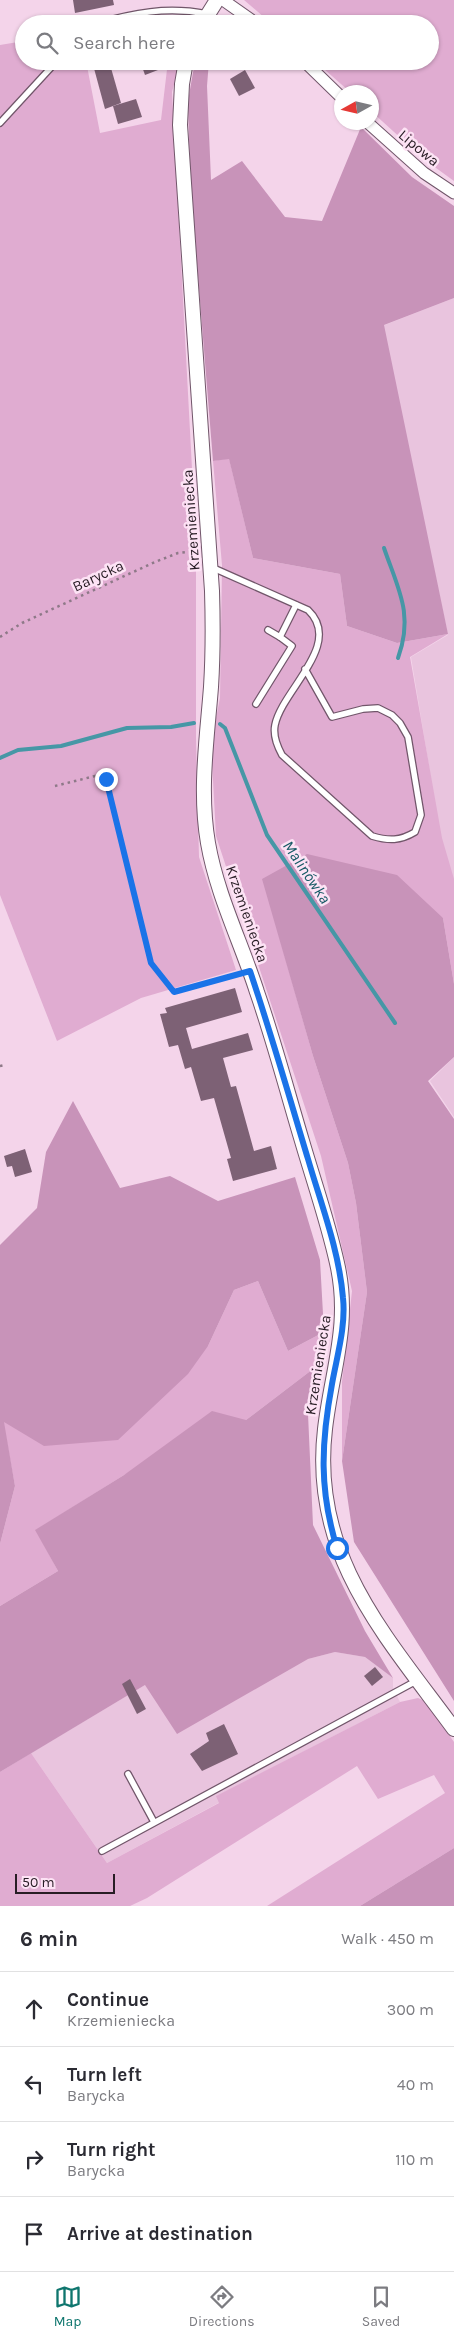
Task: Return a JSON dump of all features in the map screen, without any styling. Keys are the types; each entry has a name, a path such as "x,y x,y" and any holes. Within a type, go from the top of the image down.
{"street":[{"path":"207,15 216,0"},
{"path":"223,0 245,15"},
{"name":"Krzemieniecka","path":"184,70 180,124 211,567 213,632 204,766 206,828 210,853 220,888 250,971 328,1228 342,1287 343,1321 326,1420 323,1456 324,1488 329,1521 341,1558 358,1594 454,1729"},
{"path":"313,70 334,90"},
{"name":"Lipowa","path":"376,130 424,173 454,193"}],"lane":[{"path":"126,15 137,12 187,10 196,15"},
{"path":"0,123 49,70"},
{"path":"211,567 308,610 314,616 319,630 319,646 277,718 275,736 282,755 372,836 386,840 404,839 415,832 421,815 408,737 400,723 392,714 378,708 364,709 332,717 306,669"},
{"path":"280,637 296,605"},
{"path":"256,704 292,646 268,630"},
{"path":"102,1851 418,1680"},
{"path":"128,1774 154,1822"}],"path":[{"name":"Barycka","path":"0,637 22,623 156,562 178,554 210,548"},
{"path":"55,786 95,776 106,779 151,963 174,992 250,971"},
{"path":"0,1066 4,1065"}],"shaded area":[{"path":"244,0 454,0 454,181 425,160 379,118 379,85 342,85 325,70 439,70 439,15 262,15"},
{"path":"15,42 15,70 88,70 100,133 161,120 167,70 178,70 172,92 196,544 196,738 199,857 236,970 141,998 57,1041 0,895 0,45"},
{"path":"193,70 208,70 207,86 211,180 242,161 285,217 322,221 360,130 364,130 412,177 454,206 454,298 384,325 448,634 397,643 347,626 340,574 253,558 229,459 213,461 190,177 188,101"},
{"path":"454,298 454,882 441,839 411,657 448,635 382,326"},
{"path":"229,458 253,558 340,574 347,626 397,643 448,634 410,657 442,838 454,879 454,984 443,918 263,879 313,1056 348,1163 356,1203 367,1292 342,1461 342,1382 352,1291 321,1156 216,836 211,743 220,698 222,565 213,461"},
{"path":"307,854 397,875 443,918 454,984 454,1057 428,1081 454,1119 454,1701 354,1542 342,1461 367,1292 356,1203 348,1163 313,1056 262,879"},
{"path":"454,1057 454,1117 430,1081"},
{"path":"73,1101 120,1188 170,1176 218,1201 295,1177 320,1260 324,1332 288,1351 258,1281 234,1290 208,1346 188,1374 118,1440 44,1446 4,1422 15,1486 0,1544 0,1245 37,1208 46,1152"},
{"path":"258,1281 288,1351 324,1332 313,1369 246,1420 124,1475 36,1530 58,1571 0,1606 0,1544 15,1486 3,1421 208,1346 234,1290"},
{"path":"313,1369 308,1414 313,1525 365,1631 393,1678 365,1657 335,1652 308,1659 177,1734 145,1685 0,1772 0,1606 58,1571 35,1530 124,1475 212,1411 246,1420"},
{"path":"335,1652 365,1657 393,1678 393,1688 400,1702 217,1796 220,1802 107,1863 31,1753 145,1685 308,1659"},
{"path":"418,1698 425,1701 454,1742 454,1848 360,1906 267,1906 445,1793 434,1775 378,1799 357,1766 147,1898 130,1906 0,1906 0,1772 31,1753 107,1863 219,1803 216,1796 400,1702"},
{"path":"454,1848 454,1906 360,1906"}],"building":[{"path":"73,0 113,0 114,5 75,13"},
{"path":"94,70 112,70 121,103 105,109"},
{"path":"143,70 158,70 145,75"},
{"path":"245,70 255,88 239,96 230,79"},
{"path":"136,99 142,117 118,124 113,106"},
{"path":"235,988 242,1012 186,1028 192,1049 248,1033 253,1050 223,1058 231,1087 236,1086 254,1151 271,1146 277,1169 233,1181 227,1159 231,1158 214,1098 201,1101 191,1067 185,1069 178,1045 169,1047 160,1014 167,1013 165,1008"},
{"path":"25,1149 32,1172 15,1177 12,1166 7,1167 4,1156"},
{"path":"375,1667 383,1677 372,1686 364,1676"},
{"path":"130,1679 146,1709 137,1714 122,1684"},
{"path":"224,1724 238,1754 202,1771 190,1754 209,1741 206,1733"}],"waterway":[{"path":"384,548 399,589 404,615 405,628 398,658"},
{"name":"Malinówka","path":"0,758 18,750 61,746 127,728 171,727 194,723"},
{"name":"Malinówka","path":"220,724 225,728 267,835 395,1023"}],"route":[{"path":"106,779 151,963 174,992 250,971 264,1013 328,1228 342,1287 343,1321 325,1428 322,1469 327,1510 337,1548"}]}
